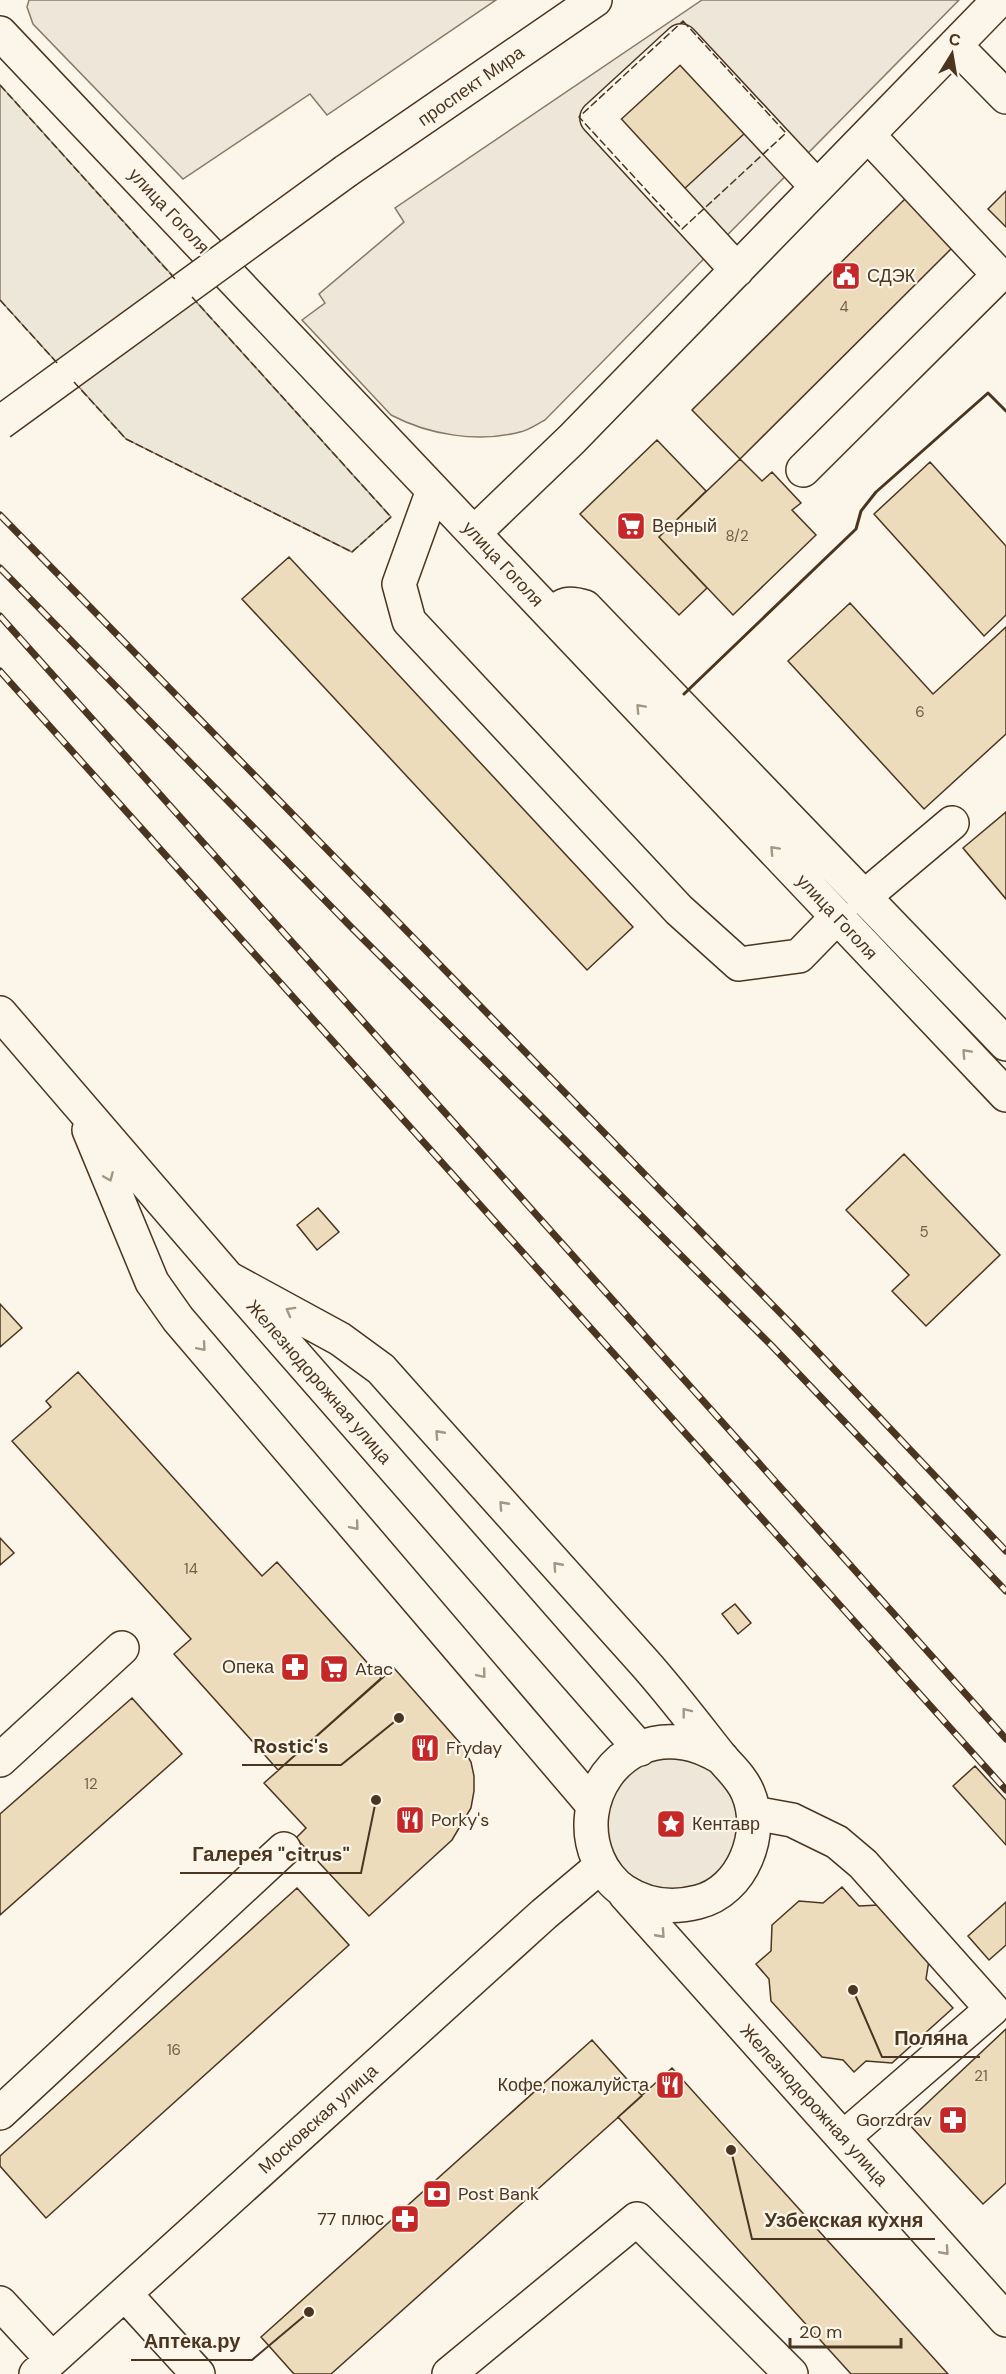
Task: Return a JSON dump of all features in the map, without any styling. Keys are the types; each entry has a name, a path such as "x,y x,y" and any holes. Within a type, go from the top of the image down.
{"street":[{"name":"проспект Мира","path":"0,423 346,171 595,0"},
{"path":"474,533 572,439 997,1"},
{"name":"улица Гоголя","path":"0,33 1006,1095"},
{"path":"737,270 597,118 681,41 817,188"},
{"path":"955,45 1006,97"},
{"path":"802,470 999,275 868,135"},
{"path":"434,490 399,584 409,621 671,901 739,964 799,956 837,917"},
{"path":"552,615 562,605 572,603 585,607 1006,1044"},
{"path":"864,898 952,823"},
{"name":"Железнодорожная улица","path":"0,1013 228,1278 640,1749"},
{"path":"78,1104 152,1282 178,1319 592,1804"},
{"path":"228,1278 340,1340 381,1369 673,1695 737,1774 748,1792 754,1813 753,1840 743,1866 725,1887 701,1902 674,1907 647,1903 612,1878 592,1846 590,1825 592,1804 602,1780 619,1762 640,1749 661,1743 682,1743 703,1748 722,1758"},
{"path":"0,1760 123,1648"},
{"path":"754,1813 792,1820 837,1842 863,1864 999,2010 843,2138"},
{"path":"0,2113 284,1849"},
{"name":"Железнодорожная улица","path":"612,1878 1006,2320"},
{"name":"Московская улица","path":"44,2367 535,1922 612,1878"},
{"path":"449,2374 638,2219 791,2374"},
{"path":"125,2294 198,2374"},
{"path":"0,2303 44,2367"}],"shaded area":[{"path":"29,0 496,0 327,115 310,94 183,179 33,24 27,7"},
{"path":"702,0 959,0 545,420 520,432 471,437 421,428 391,415 302,320 325,303 319,294 404,222 395,208"},
{"path":"0,85 391,517 352,552 126,439 0,300"},
{"path":"672,1758 698,1763 719,1778 734,1799 739,1825 734,1851 719,1872 698,1887 672,1892 646,1887 625,1872 610,1851 605,1825 610,1799 625,1778 646,1763"}],"building":[{"path":"679,61 745,133 683,190 616,118"},
{"path":"1006,191 1006,227 988,209"},
{"path":"907,197 955,245 740,459 692,410"},
{"name":"Верный","path":"657,440 706,491 659,537 707,588 679,615 580,514"},
{"path":"740,459 762,481 772,472 801,503 792,510 816,535 733,615 659,537"},
{"path":"930,462 1006,546 1006,615 984,636 874,514"},
{"path":"289,557 633,927 587,970 242,599"},
{"path":"850,603 933,694 1006,627 1006,734 924,809 788,661"},
{"path":"1006,812 1006,899 963,848"},
{"path":"904,1154 1000,1255 926,1326 892,1291 909,1275 846,1210"},
{"path":"318,1208 339,1232 317,1250 297,1225"},
{"path":"0,1304 22,1328 0,1347"},
{"path":"78,1372 262,1576 277,1562 381,1678 278,1770 174,1654 191,1639 12,1441 51,1407 46,1401"},
{"path":"0,1538 14,1553 0,1565"},
{"path":"735,1604 751,1623 738,1634 722,1614"},
{"path":"394,1668 460,1743 471,1762 474,1791 471,1808 452,1840 369,1916 296,1838 306,1828 264,1783"},
{"path":"132,1698 182,1754 0,1915 0,1814"},
{"path":"975,1766 1006,1800 1006,1845 953,1786"},
{"path":"842,1887 859,1906 879,1905 929,1960 926,1979 953,2008 892,2063 866,2061 854,2072 843,2060 822,2057 771,2001 769,1979 756,1964 771,1951 772,1925 799,1901 823,1903"},
{"path":"297,1888 349,1945 46,2218 0,2166 0,2156"},
{"path":"1006,1902 1006,1945 989,1960 968,1936"},
{"path":"1006,2029 1006,2183 983,2204 907,2122"},
{"path":"592,2040 642,2096 331,2374 294,2374 261,2337"},
{"path":"672,2068 948,2374 851,2374 618,2117"}],"railway":[{"path":"0,515 793,1326 1006,1551"},
{"path":"0,568 354,930 772,1346 1006,1591"},
{"path":"0,616 1006,1739"},
{"path":"0,671 1006,1790"}],"fence":[{"path":"683,21 786,133 682,229 579,117 683,21"},
{"path":"0,85 176,280"},
{"path":"74,382 126,439 352,552 391,517 192,297"},
{"path":"0,300 58,364"}],"wall":[{"path":"684,694 856,529 861,511 876,492 988,393 1006,411"}],"place":[{"name":"СДЭК","path":"846,276"},
{"name":"Верный","path":"631,526"},
{"name":"Опека","path":"295,1667"},
{"name":"Atac","path":"334,1669"},
{"name":"Rostic's","path":"399,1718"},
{"name":"Fryday","path":"425,1748"},
{"name":"Галерея \"citrus\"","path":"376,1800"},
{"name":"Porky's","path":"410,1820"},
{"name":"Кентавр","path":"671,1824"},
{"name":"Поляна","path":"853,1990"},
{"name":"Кофе, пожалуйста","path":"670,2085"},
{"name":"Gorzdrav","path":"953,2120"},
{"name":"Узбекская кухня","path":"731,2150"},
{"name":"Post Bank","path":"437,2194"},
{"name":"77 плюс","path":"405,2219"},
{"name":"Аптека.ру","path":"309,2312"}]}
